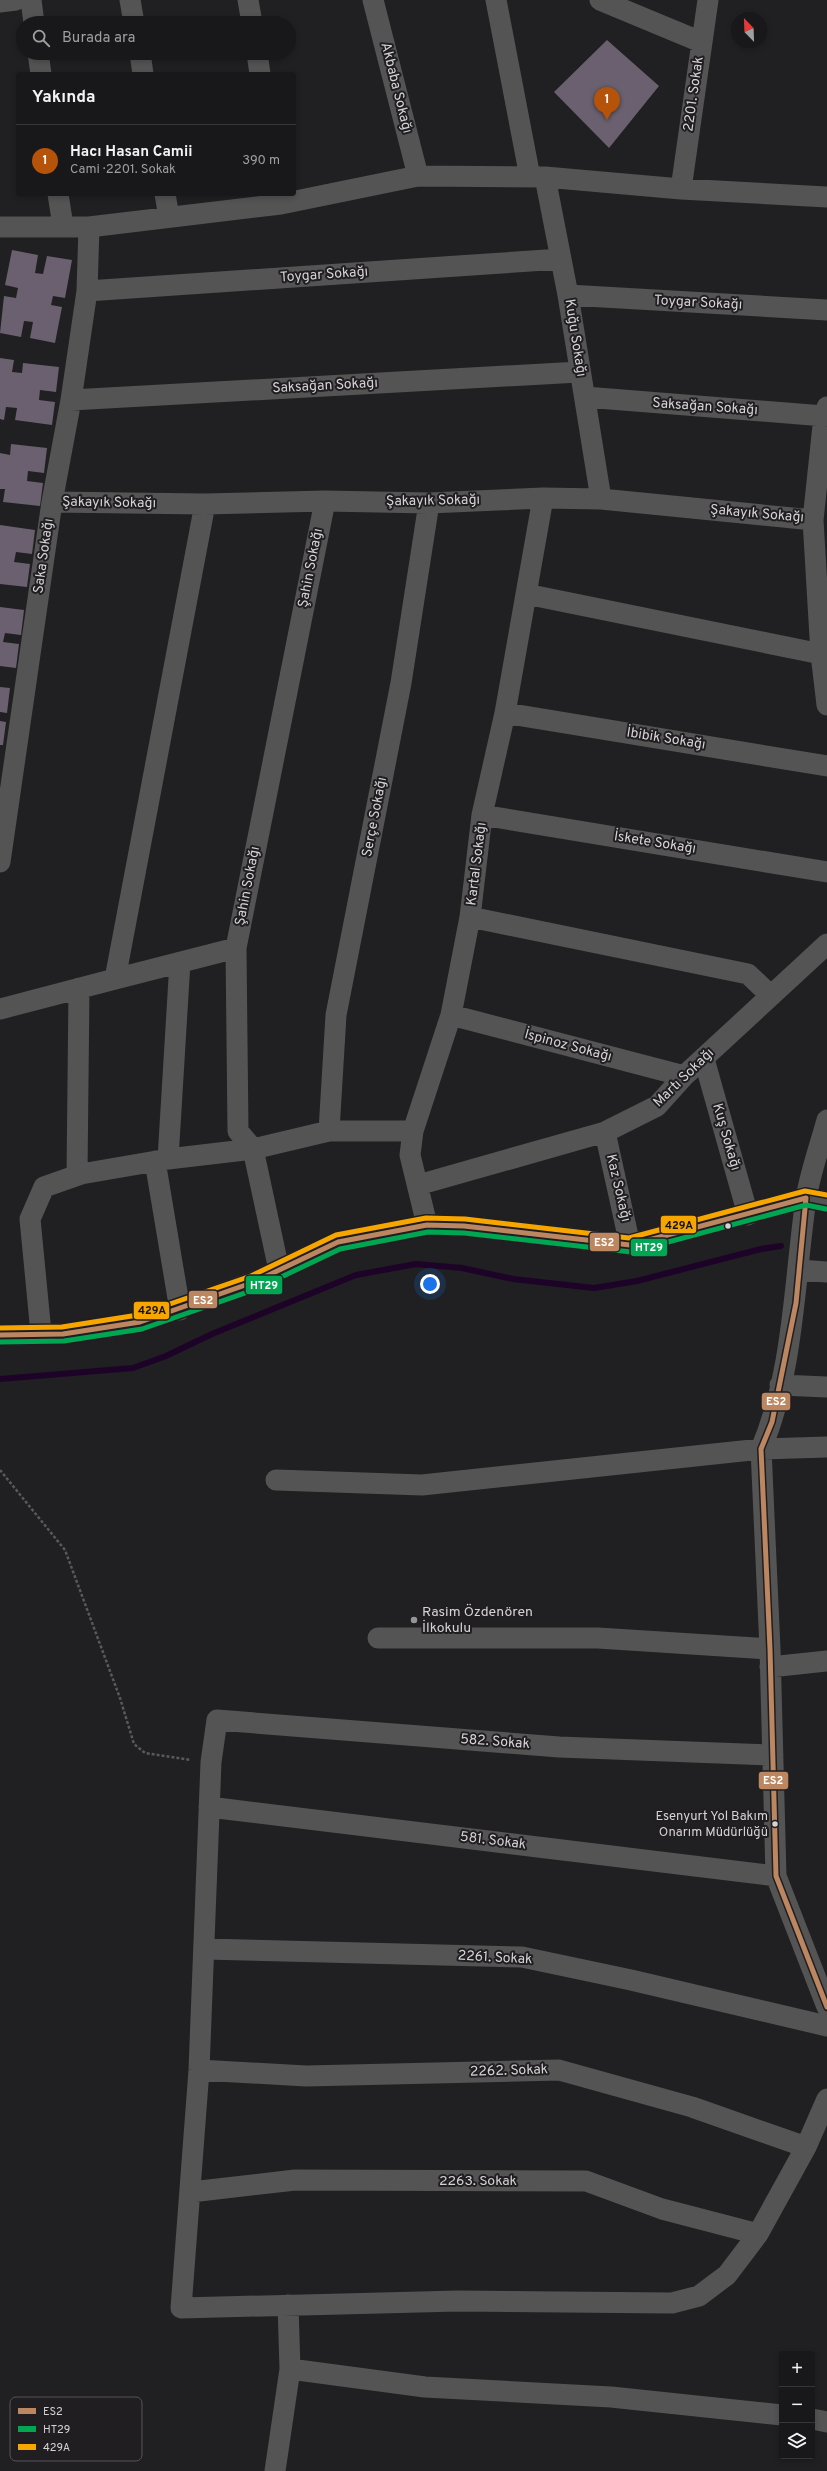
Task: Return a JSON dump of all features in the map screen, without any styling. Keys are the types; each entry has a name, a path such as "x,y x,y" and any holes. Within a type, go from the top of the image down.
{"street":[{"path":"0,2 16,0"},
{"path":"31,0 33,16"},
{"path":"131,0 133,16"},
{"path":"248,0 251,16"},
{"name":"Akbaba Sokağı","path":"374,0 418,176"},
{"name":"Kuğu Sokağı","path":"496,0 538,177 561,259 601,499"},
{"path":"600,0 701,42"},
{"name":"2201. Sokak","path":"681,189 708,0"},
{"path":"39,60 41,72"},
{"path":"141,60 143,72"},
{"path":"258,60 260,72"},
{"path":"0,227 90,227 169,217 418,176 538,177 681,189 827,196"},
{"path":"58,196 63,226"},
{"path":"165,196 169,217"},
{"name":"Saka Sokağı","path":"0,862 52,502 71,400 87,291 90,227"},
{"name":"Toygar Sokağı","path":"87,291 561,259"},
{"name":"Toygar Sokağı","path":"568,296 827,310"},
{"name":"Saksağan Sokağı","path":"71,400 579,372"},
{"name":"Saksağan Sokağı","path":"585,397 826,411"},
{"path":"826,411 818,530 821,654 827,705"},
{"name":"Şakayık Sokağı","path":"52,502 205,504 325,501 429,503 543,498 601,499 818,530"},
{"name":"Kartal Sokağı","path":"427,1225 410,1155 413,1131 451,1015 470,917 482,815 505,713 543,498"},
{"name":"Şahin Sokağı","path":"279,1270 253,1149 238,1131 236,948 325,501"},
{"name":"Serçe Sokağı","path":"329,1131 336,1015 402,683 429,503"},
{"path":"115,979 205,504"},
{"path":"526,594 821,654"},
{"name":"İbibik Sokağı","path":"505,713 827,766"},
{"name":"İskete Sokağı","path":"482,815 827,872"},
{"path":"470,917 748,974 771,996"},
{"name":"Martı Sokağı","path":"418,1185 605,1132 657,1106 684,1076 827,944"},
{"path":"0,1009 236,948"},
{"path":"180,962 162,1160 180,1310"},
{"path":"78,1175 79,988"},
{"name":"İspinoz Sokağı","path":"451,1015 684,1076"},
{"name":"Kuş Sokağı","path":"704,1059 748,1215"},
{"path":"827,1120 806,1198 796,1303 780,1385 772,1422 761,1449 770,1658 776,1876 821,1974 827,2007"},
{"path":"41,1333 30,1220 44,1187 78,1175 162,1160 253,1149 329,1131 413,1131"},
{"name":"Kaz Sokağı","path":"605,1132 630,1245"},
{"path":"0,1335 41,1333 63,1334 140,1322 180,1310 254,1282 338,1242 427,1225 464,1226 630,1245 710,1222 748,1215 806,1198 827,1202"},
{"path":"799,1270 827,1272"},
{"path":"780,1385 827,1387"},
{"path":"276,1480 422,1485 761,1449 827,1447"},
{"path":"378,1638 598,1638 770,1658 827,1661"},
{"name":"582. Sokak","path":"211,1762 217,1720 559,1747 773,1754"},
{"path":"211,1762 199,2070 191,2192 181,2308 458,2301 672,2304 699,2296 727,2275 758,2234 806,2147 827,2099"},
{"name":"581. Sokak","path":"209,1807 776,1876"},
{"name":"2261. Sokak","path":"204,1949 522,1956 827,2026"},
{"name":"2262. Sokak","path":"199,2070 306,2076 559,2070 692,2107 806,2147"},
{"name":"2263. Sokak","path":"191,2192 295,2180 586,2181 662,2209 758,2234"},
{"path":"275,2471 290,2369 288,2305"},
{"path":"290,2369 425,2387 612,2397 779,2415"},
{"path":"815,2420 827,2422"}],"path":[{"path":"0,1470 65,1550 120,1698 134,1744 145,1753 211,1762"}],"building":[{"path":"607,40 659,86 609,148 554,92"},
{"path":"12,250 38,255 35,273 43,274 47,256 72,260 65,298 53,296 51,305 62,307 55,343 30,338 33,322 24,321 21,337 0,333 4,296 16,298 18,288 5,285"},
{"path":"0,358 14,360 12,372 22,373 23,363 59,367 56,392 40,390 39,400 55,402 52,425 15,420 17,408 6,407 4,420 0,419"},
{"path":"11,444 47,448 44,473 28,471 27,481 43,483 40,506 3,502 5,489 0,489 0,453 10,455"},
{"path":"0,525 35,530 32,554 16,552 14,562 30,564 27,587 0,584"},
{"path":"0,607 24,610 21,635 5,633 3,642 19,644 16,668 0,666"},
{"path":"0,687 10,688 7,713 0,712"},
{"path":"0,721 6,722 3,745 0,745"}],"waterway":[{"path":"0,1379 133,1368 166,1356 212,1334 356,1275 416,1264 462,1268 513,1279 594,1288 637,1281 761,1249 781,1246"}],"transit line":[{"name":"429A","path":"0,1328 62,1327 138,1315 251,1276 336,1235 426,1218 465,1219 629,1238 805,1191 827,1195"},
{"name":"ES2","path":"806,1198 796,1303 772,1422 761,1449 770,1649 776,1876 827,2007"},
{"name":"ES2","path":"0,1335 63,1334 140,1322 254,1282 338,1242 427,1225 464,1226 630,1245 806,1198"},
{"name":"HT29","path":"0,1342 64,1341 142,1329 256,1289 340,1249 428,1232 464,1233 631,1252 806,1205 826,1209"}],"place":[{"name":"Hacı Hasan Camii","path":"607,120"},
{"name":"Rasim Özdenören İlkokulu","path":"414,1620"},
{"name":"Esenyurt Yol Bakım Onarım Müdürlüğü","path":"775,1824"}]}
